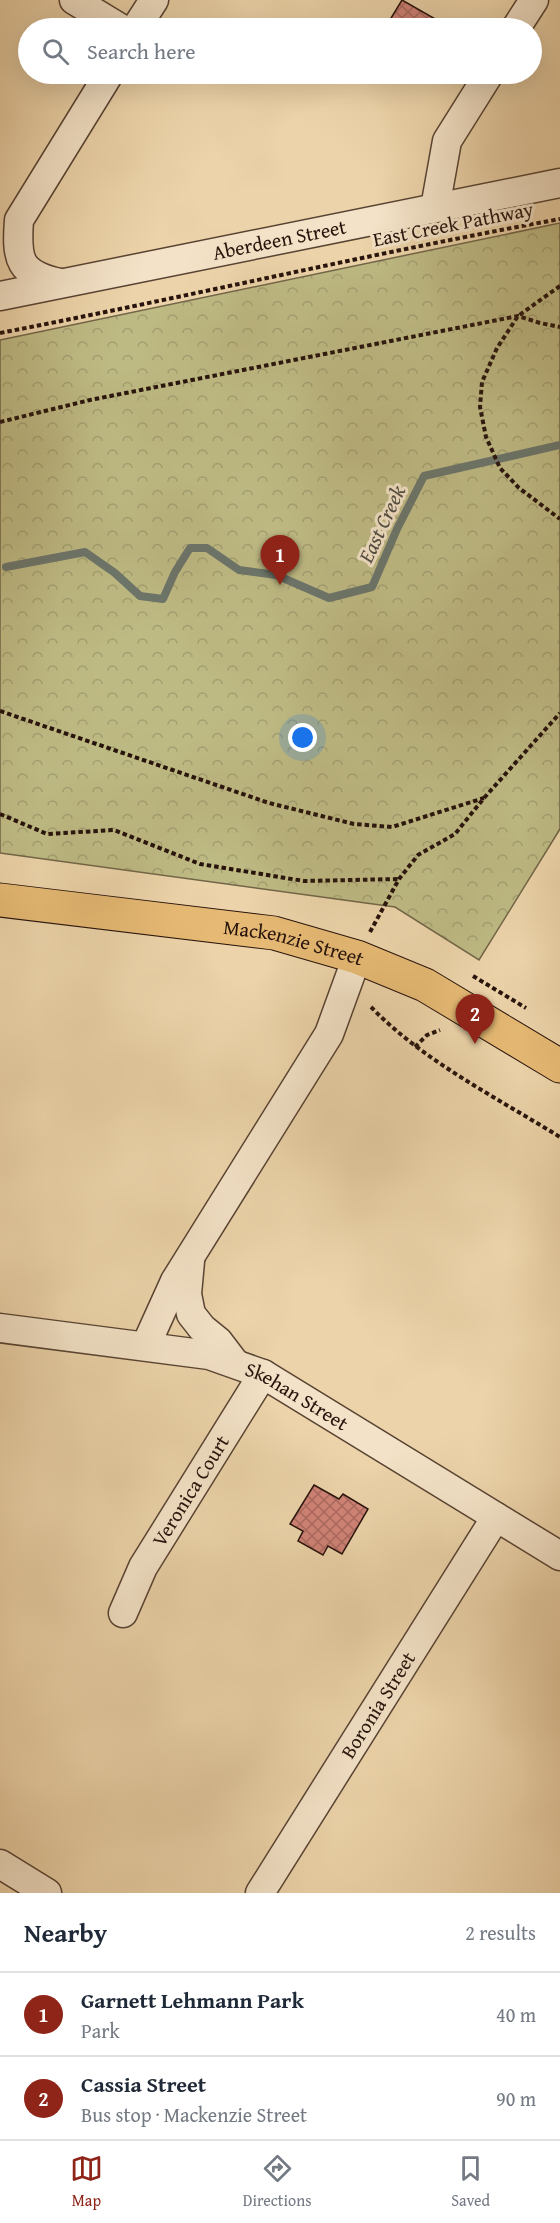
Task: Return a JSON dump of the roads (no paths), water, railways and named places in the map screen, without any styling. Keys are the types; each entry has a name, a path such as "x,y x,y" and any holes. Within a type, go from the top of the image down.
{"main road":[{"name":"Mackenzie Street","path":"0,900 274,933 357,957 425,986 560,1066"}],"street":[{"path":"74,0 104,18"},
{"path":"142,18 154,0"},
{"path":"522,18 534,0"},
{"path":"60,284 40,279 27,270 20,260 17,239 18,219 103,84"},
{"path":"435,208 447,141 483,84"},
{"name":"Aberdeen Street","path":"0,296 560,183"},
{"path":"146,1345 174,1281 329,1034 357,957"},
{"path":"190,1256 187,1294 191,1314 202,1328 218,1341 234,1363"},
{"name":"Skehan Street","path":"0,1328 146,1345 209,1355 263,1374 560,1556"},
{"name":"Veronica Court","path":"123,1613 143,1567 263,1374"},
{"name":"Boronia Street","path":"260,1893 496,1517"},
{"path":"0,1864 47,1893"}],"waterway":[{"name":"East Creek","path":"6,567 85,552 115,573 140,596 163,599 175,572 190,548 207,548 239,570 276,575 329,598 372,587 397,529 424,476 560,445"}],"place":[{"name":"Garnett Lehmann Park","path":"280,585"},
{"name":"Cassia Street","path":"475,1044"}]}
